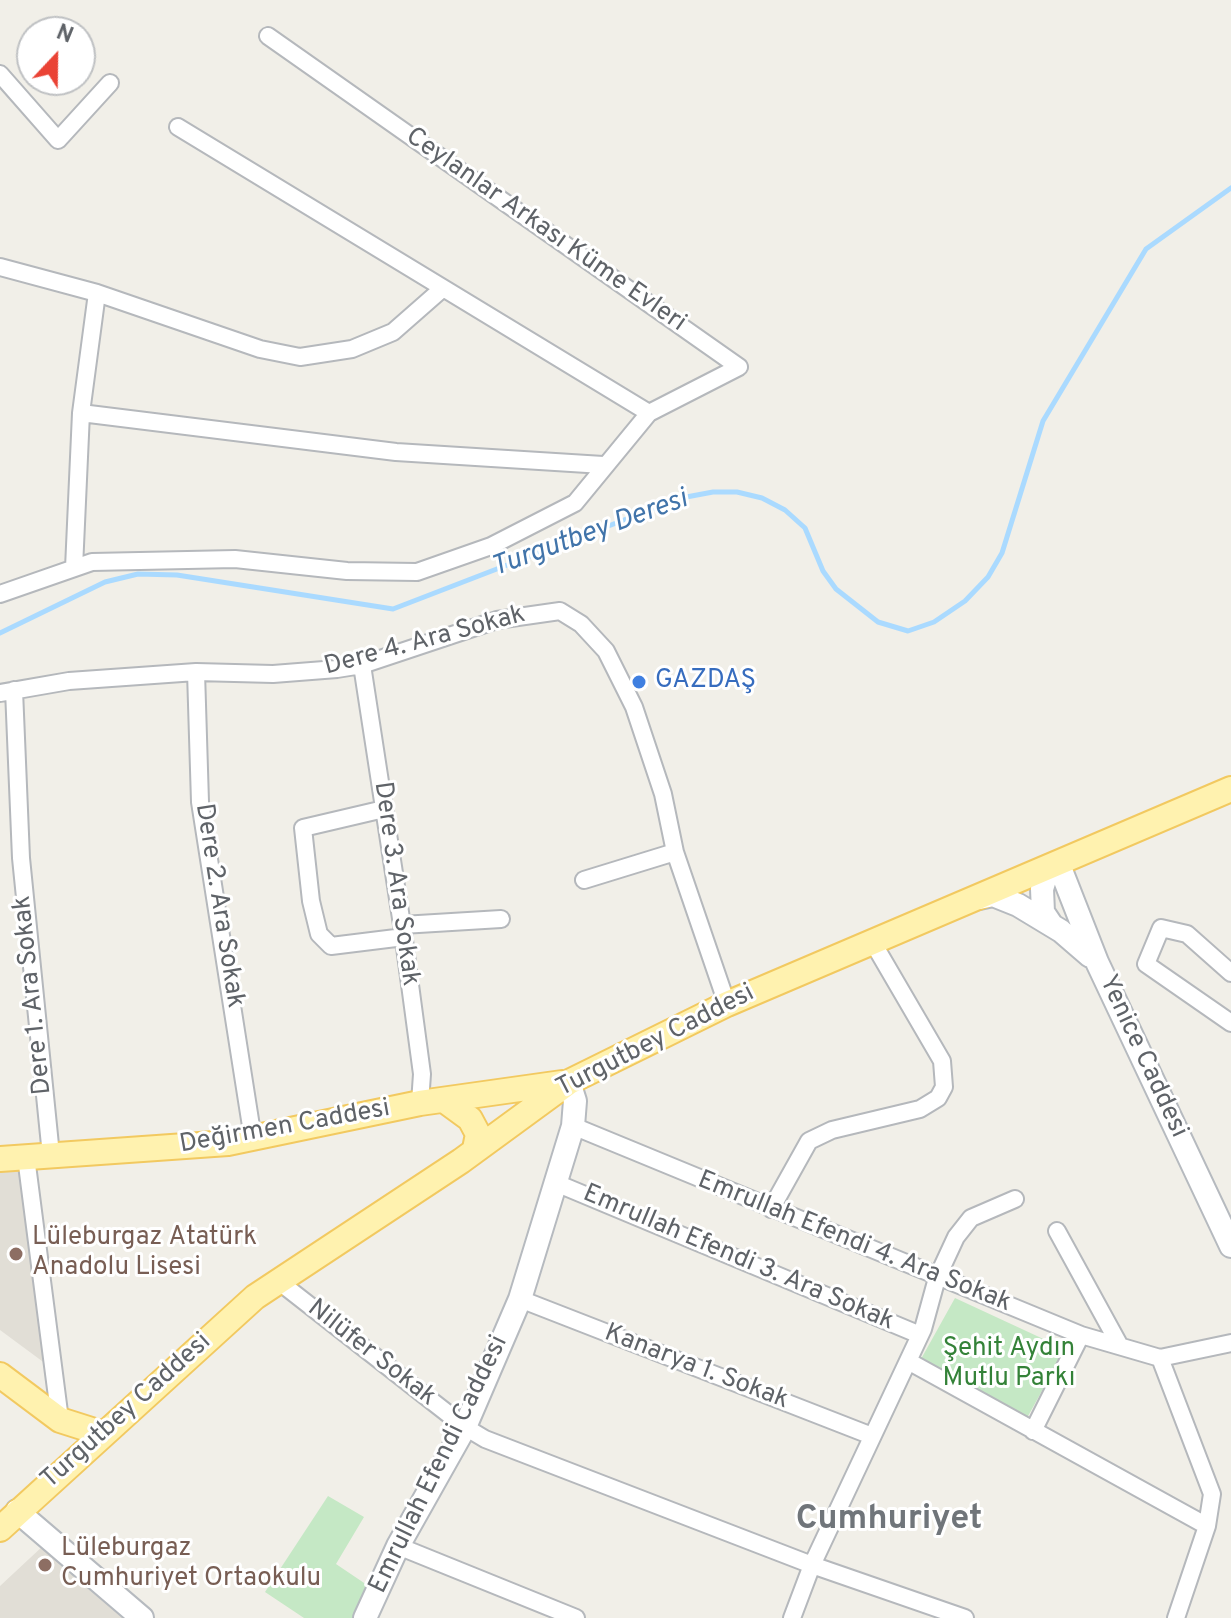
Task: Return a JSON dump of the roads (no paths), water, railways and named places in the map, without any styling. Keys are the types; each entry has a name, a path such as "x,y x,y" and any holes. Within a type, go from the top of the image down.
{"main road":[{"name":"Turgutbey Caddesi","path":"0,1529 210,1336 277,1280 475,1149 569,1082 727,1004 1059,865 1231,789"},
{"name":"Değirmen Caddesi","path":"0,1159 174,1148 253,1139 432,1101 569,1082"},
{"path":"432,1101 470,1119 478,1134 475,1149"},
{"path":"0,1375 60,1420 104,1434"},
{"path":"60,1420 73,1461"}],"street":[{"name":"Ceylanlar Arkası Küme Evleri","path":"0,594 92,562 235,559 347,571 417,572 491,546 575,503 603,465 649,413 739,367 268,36"},
{"path":"0,74 58,140 110,83"},
{"path":"178,127 649,413"},
{"path":"0,267 97,293 260,349 310,357 352,349 393,332 442,289"},
{"path":"74,568 81,413 97,293"},
{"path":"81,413 396,452 603,465"},
{"name":"Dere 4. Ara Sokak","path":"7,692 69,681 196,672 312,672 362,665 497,620 560,611 581,624 606,651 634,707 663,794 675,852 727,1004"},
{"name":"Dere 3. Ara Sokak","path":"362,665 422,1074 432,1101"},
{"name":"Dere 2. Ara Sokak","path":"196,672 200,802 253,1139"},
{"name":"Dere 1. Ara Sokak","path":"7,692 51,1155"},
{"path":"384,809 303,828 311,901 319,934 331,946 403,931 501,919"},
{"path":"584,880 675,852"},
{"path":"1051,924 1043,912 1042,889 1046,876 1059,865"},
{"name":"Yenice Caddesi","path":"1059,865 1097,962 1231,1246"},
{"path":"979,898 1000,897 1051,924 1097,962"},
{"path":"1231,973 1187,934 1161,928 1146,964 1231,1023"},
{"path":"771,1209 809,1141 832,1130 908,1114 938,1098 945,1074 942,1061 872,941"},
{"name":"Emrullah Efendi Caddesi","path":"365,1618 398,1546 465,1427 520,1299 573,1126 575,1101 569,1082"},
{"name":"Emrullah Efendi 4. Ara Sokak","path":"573,1126 1081,1335 1160,1358 1231,1343"},
{"path":"26,1157 60,1420"},
{"name":"Emrullah Efendi 3. Ara Sokak","path":"556,1183 920,1335"},
{"path":"792,1618 812,1565 920,1335 937,1278 956,1237 971,1218 1015,1199"},
{"path":"1057,1231 1120,1346"},
{"name":"Nilüfer Sokak","path":"277,1280 465,1427 522,1455 812,1565 965,1618"},
{"name":"Kanarya 1. Sokak","path":"520,1299 872,1436"},
{"path":"1033,1431 1081,1335"},
{"path":"1160,1358 1212,1494 1207,1526 1176,1618"},
{"name":"Emrullah Efendi 3. Ara Sokak","path":"908,1361 1207,1526"},
{"path":"17,1511 142,1618"},
{"path":"398,1546 576,1618"}],"waterway":[{"name":"Turgutbey Deresi","path":"0,633 105,582 138,574 177,575 393,609 681,498 713,492 737,492 762,498 785,510 805,528 823,571 836,589 878,622 908,631 934,622 965,601 988,577 1002,553 1043,421 1146,249 1231,188"}],"place":[{"name":"GAZDAŞ","path":"639,682"},
{"name":"Lüleburgaz Atatürk Anadolu Lisesi","path":"16,1254"},
{"name":"Lüleburgaz Cumhuriyet Ortaokulu","path":"45,1565"}],"district":[{"name":"Cumhuriyet","path":"889,1521"}],"park label":[{"name":"Şehit Aydın Mutlu Parkı","path":"1009,1365"}]}
